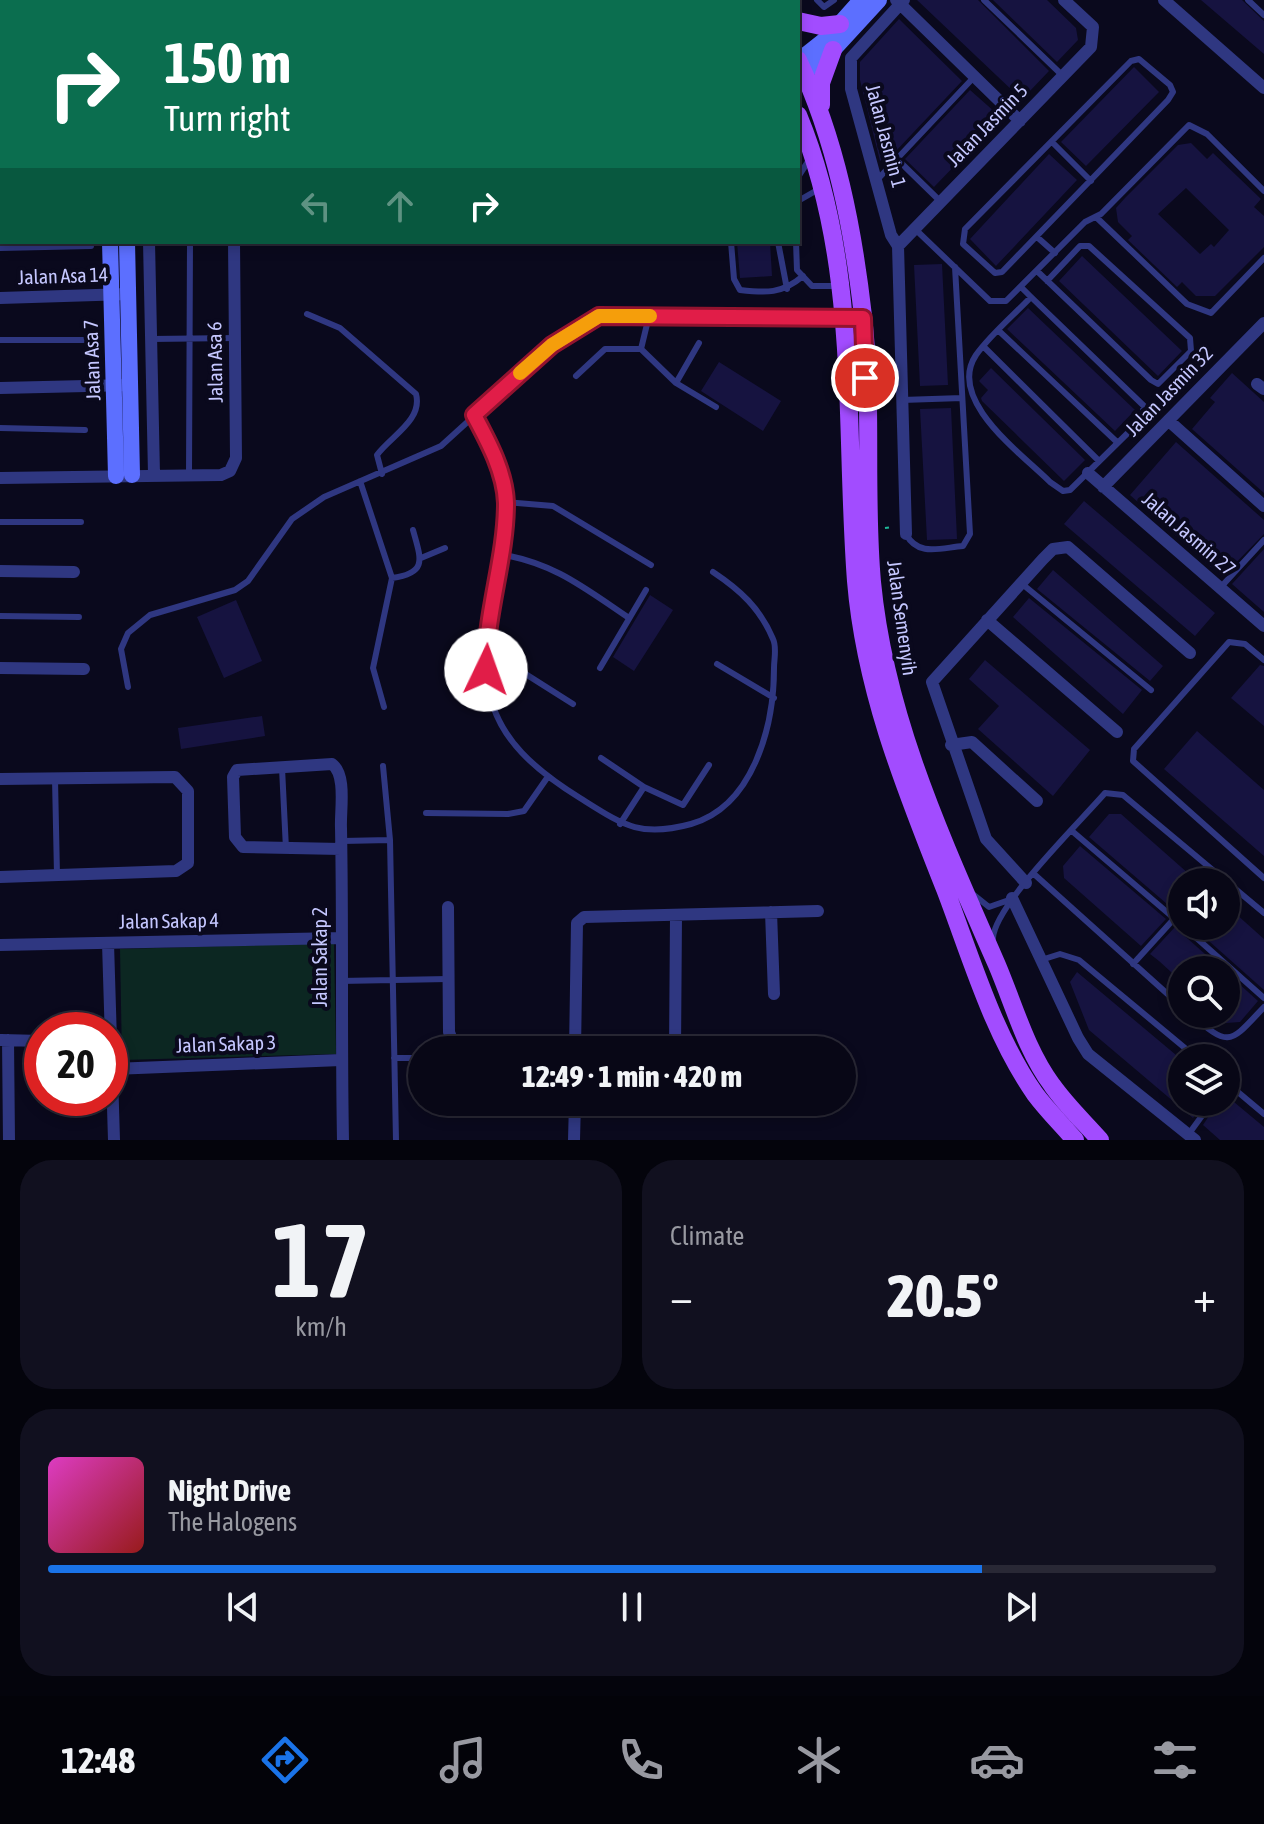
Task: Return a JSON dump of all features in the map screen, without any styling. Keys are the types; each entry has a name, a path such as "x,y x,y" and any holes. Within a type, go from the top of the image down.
{"main road":[{"path":"800,21 821,26 840,24"},
{"path":"824,126 821,83 833,50"},
{"name":"Jalan Semenyih","path":"800,67 824,126 842,183 855,318 872,579 888,685 912,761 948,853 1031,1048 1052,1085 1100,1140"},
{"name":"Jalan Semenyih","path":"800,120 823,188 843,286 855,318 856,581 873,688 896,766 1009,1049 1036,1094 1075,1140"}],"street":[{"path":"800,64 861,0"},
{"path":"800,65 833,50 879,0"},
{"name":"Jalan Jasmin 5","path":"898,246 1091,47 1093,27 1064,0"},
{"path":"1164,0 1264,88"},
{"path":"900,1 1020,121"},
{"name":"Jalan Jasmin 1","path":"900,1 851,58 851,89 891,235 898,246 906,534"},
{"name":"Jalan Asa 7","path":"110,244 112,386 124,475"},
{"name":"Jalan Asa 7","path":"124,475 130,385 127,244"},
{"path":"149,244 154,474"},
{"name":"Jalan Asa 6","path":"189,475 221,475 230,471 236,458 234,244"},
{"name":"Jalan Asa 14","path":"0,298 128,294"},
{"name":"Jalan Jasmin 32","path":"1103,487 1264,323"},
{"path":"0,388 130,385"},
{"path":"1169,421 1264,506"},
{"name":"Jalan Jasmin 27","path":"1088,473 1264,626"},
{"path":"0,478 189,475"},
{"path":"1030,879 986,839 951,745 932,682 1053,549 1068,547 1190,653"},
{"path":"0,571 74,572"},
{"path":"987,620 1117,732"},
{"path":"0,668 84,669"},
{"path":"951,745 972,742 1037,801"},
{"name":"Jalan Sakap 2","path":"282,765 332,764 340,773 343,1140"},
{"path":"282,765 237,770 233,777 235,837 243,847 286,849 341,845"},
{"path":"0,779 175,777 188,791 188,863 176,871 0,877"},
{"path":"1012,898 1088,1054 1191,1137"},
{"path":"448,907 451,1036"},
{"path":"575,1036 577,923 593,915 676,916 818,911"},
{"path":"771,912 774,994"},
{"path":"675,1036 676,916"},
{"name":"Jalan Sakap 4","path":"0,945 339,938"},
{"path":"108,943 110,1012"},
{"path":"9,1140 4,1040 24,1041"},
{"name":"Jalan Sakap 3","path":"128,1068 341,1060"},
{"path":"114,1116 114,1140"},
{"path":"574,1140 575,1116"}],"lane":[{"path":"817,0 824,7 834,0"},
{"path":"984,0 1063,76"},
{"path":"1248,0 1264,15"},
{"path":"1139,59 1147,62 1170,85 1173,92 1168,100 1037,237 1002,272 995,273 963,244 962,236 1052,142 1131,61 1139,59"},
{"path":"877,180 975,76"},
{"path":"915,229 990,301 1006,301 1189,125 1207,134 1264,191"},
{"path":"1052,142 1091,181"},
{"path":"800,172 813,155"},
{"path":"897,159 941,202"},
{"path":"800,200 823,188"},
{"path":"1096,217 1187,304 1202,312 1211,313 1264,258"},
{"path":"1037,237 1055,253"},
{"path":"189,475 190,244"},
{"path":"731,244 734,279 740,290 770,293 787,289 803,276"},
{"path":"778,244 787,289"},
{"path":"796,244 797,270 812,286 843,286"},
{"path":"0,248 91,246"},
{"path":"1037,271 1047,281 1158,384 1191,351 1193,344 1190,338 1089,246 1080,246 1047,281"},
{"path":"906,534 912,547 920,550 963,546 970,534 955,267"},
{"path":"1021,287 1144,406 1141,420 1070,490 1063,491 976,409 969,389 974,357 1031,297"},
{"path":"307,314 340,328 416,394 418,403 412,419 387,441 377,455 382,474"},
{"path":"128,687 121,649 128,633 150,615 235,590 248,581 292,519 324,497 441,446 575,328 599,316 855,318"},
{"path":"641,349 649,316"},
{"path":"999,331 1118,443"},
{"path":"151,339 235,338"},
{"path":"0,340 84,340"},
{"path":"676,383 699,343"},
{"path":"984,347 1099,461"},
{"path":"576,376 605,349 641,349 676,383 716,407"},
{"path":"902,400 962,398"},
{"path":"474,415 489,443 506,502 486,649 486,691 496,716 512,742 547,778 620,824 653,832 697,822 719,808 745,782 763,742 774,698 775,642 755,606 713,572"},
{"path":"0,428 85,430"},
{"path":"360,481 392,578 373,668 384,707"},
{"path":"506,502 553,506 651,565"},
{"path":"0,522 81,522"},
{"path":"413,530 421,558"},
{"path":"1220,588 1264,540"},
{"path":"392,578 411,575 421,558 445,548"},
{"path":"499,554 534,560 556,570 629,618"},
{"path":"1020,582 1151,690"},
{"path":"600,668 646,590"},
{"path":"0,616 79,617"},
{"path":"1264,660 1245,644 1229,642 1134,749 1133,761 1264,878"},
{"path":"486,649 573,704"},
{"path":"717,664 774,698"},
{"path":"601,758 644,787 683,805 709,765"},
{"path":"282,765 286,849"},
{"path":"383,766 390,840 396,1140"},
{"path":"426,813 508,814 524,811 547,778"},
{"path":"55,779 57,875"},
{"path":"620,824 644,787"},
{"path":"999,971 994,925 1012,898 1105,793 1123,795 1211,868"},
{"path":"1072,831 1168,913"},
{"path":"341,845 390,840"},
{"path":"948,853 984,905 995,907 1012,898"},
{"path":"1030,879 1168,995"},
{"path":"1240,892 1262,909"},
{"path":"1133,964 1168,925"},
{"path":"1200,940 1264,998"},
{"path":"1041,960 1060,954 1079,960 1180,1044"},
{"path":"340,981 450,979"},
{"path":"1207,1028 1224,1038 1236,1037 1264,1007"},
{"path":"394,1058 408,1058"},
{"path":"1240,1095 1264,1114"},
{"path":"1191,1137 1204,1116"}],"green space":[{"path":"334,943 336,1054 128,1060 128,1012 121,1012 120,949"}],"building":[{"path":"917,0 978,0 1049,71 1028,93 1016,94"},
{"path":"993,0 1047,0 1076,28 1078,40 1057,62"},
{"path":"1201,0 1242,0 1264,21 1264,54"},
{"path":"899,19 962,81 895,152 892,149 880,161 860,80 860,62"},
{"path":"1134,67 1159,92 1086,166 1061,142"},
{"path":"970,90 996,113 995,124 934,187 905,159"},
{"path":"1191,143 1207,159 1213,153 1261,199 1254,207 1264,216 1264,247 1215,296 1196,296 1182,282 1177,287 1128,240 1132,236 1118,222 1116,208 1178,145","holes":["1186,188 1229,230 1214,247 1211,244 1200,254 1158,214"]},
{"path":"1049,154 1077,180 996,266 970,239"},
{"path":"737,244 770,244 772,276 740,278"},
{"path":"1082,256 1182,351 1158,376 1059,281"},
{"path":"942,264 948,385 920,386 914,265"},
{"path":"1028,308 1135,410 1115,431 1007,329"},
{"path":"719,362 781,401 763,431 701,391"},
{"path":"991,368 1085,460 1064,481 982,401 988,390 979,381"},
{"path":"1232,373 1264,402 1264,493 1192,429 1215,402 1210,398"},
{"path":"951,408 957,539 927,540 920,409"},
{"path":"1176,442 1264,520 1264,534 1222,577 1130,495"},
{"path":"1084,501 1215,613 1195,636 1064,524"},
{"path":"1264,549 1264,612 1232,584"},
{"path":"1053,570 1163,666 1150,681 1037,589"},
{"path":"650,595 673,610 634,671 613,657"},
{"path":"1029,598 1142,690 1123,714 1013,617"},
{"path":"236,600 262,661 224,678 197,617"},
{"path":"985,660 1090,750 1053,796 978,729 999,706 969,679"},
{"path":"1260,665 1264,666 1264,726 1231,698"},
{"path":"262,716 265,736 181,749 178,728"},
{"path":"1197,731 1264,790 1264,856 1164,769"},
{"path":"1109,814 1121,814 1182,868 1168,868 1168,905 1089,837"},
{"path":"1080,846 1166,919 1141,946 1064,878 1063,866"},
{"path":"1240,918 1264,939 1264,990 1240,969 1240,956 1226,956 1208,940 1240,940"},
{"path":"1168,935 1168,940 1190,940 1207,956 1168,956 1168,969 1150,954"},
{"path":"1077,972 1168,1048 1168,1097 1089,1030 1070,982"},
{"path":"1240,985 1258,1001 1240,1022"},
{"path":"1240,1107 1264,1127 1264,1140 1220,1140 1203,1125 1209,1116 1240,1116"}],"slow traffic":[{"path":"520,373 575,328 599,316 650,316"}],"route":[{"path":"486,670 490,603 506,502 489,443 474,415 552,345 599,316 863,318 865,378"}]}
